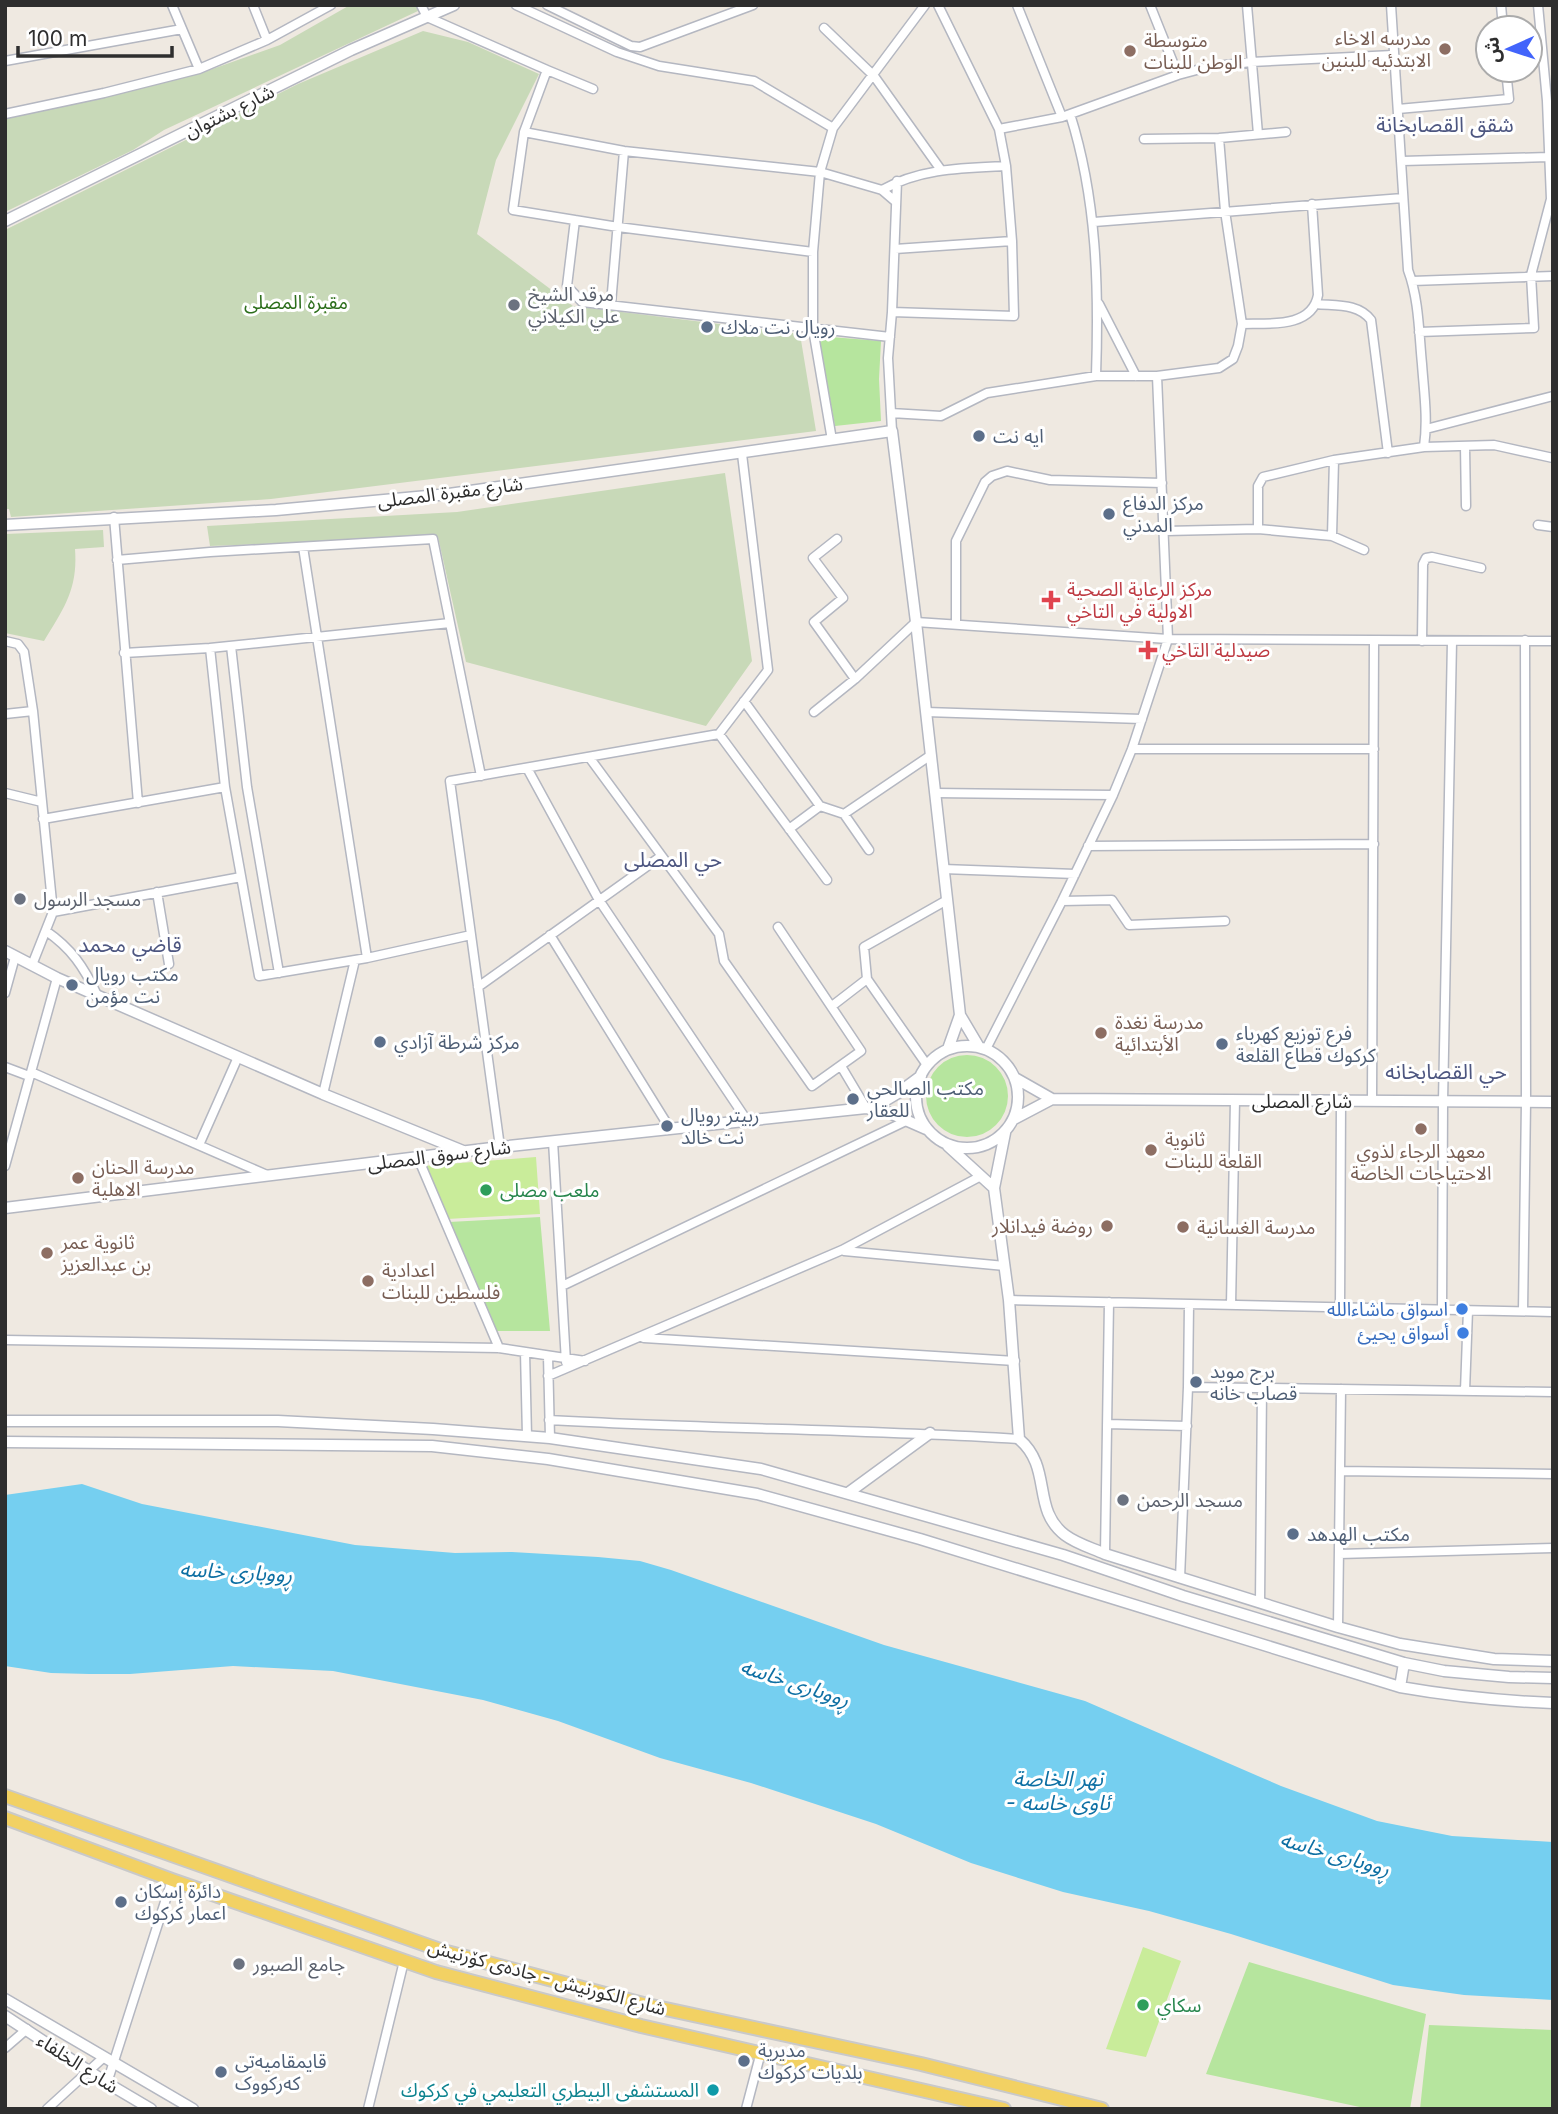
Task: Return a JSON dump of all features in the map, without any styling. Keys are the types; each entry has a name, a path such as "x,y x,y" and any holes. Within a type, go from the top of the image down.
{"main road":[{"name":"شارع الكورنيش - جادەی کۆرنیش","path":"5,1796 443,1951 660,2008 921,2064 1102,2109"},
{"name":"شارع الكورنيش - جادەی کۆرنیش","path":"5,1818 172,1880 436,1972 587,2012 878,2082 1004,2109"},
{"path":"552,2003 557,1981"},
{"path":"587,2012 592,1990"}],"street":[{"path":"172,5 199,69"},
{"path":"253,5 267,40"},
{"path":"5,114 199,69 267,40 331,5"},
{"path":"421,5 427,17 593,89"},
{"name":"شارع بشتوان","path":"5,221 351,50 454,5"},
{"path":"516,5 617,52 659,66 754,81 833,128"},
{"path":"547,5 631,46 640,47 752,5"},
{"path":"832,440 813,330 813,252 820,173 833,128 925,5"},
{"path":"892,312 1014,316 1012,240 1006,166 999,129 938,5"},
{"path":"1017,5 1076,133 1094,222 1099,303 1096,376"},
{"path":"1150,5 1178,75"},
{"path":"1247,5 1258,134"},
{"path":"1391,5 1408,271 1412,281 1419,332 1426,429 1424,447"},
{"path":"1419,332 1534,328 1531,275 1552,199 1549,158 1550,101 1538,5"},
{"path":"824,28 874,76 941,170"},
{"path":"5,61 182,29"},
{"path":"999,129 1066,116 1178,75 1208,67 1251,62 1393,55"},
{"path":"547,70 524,132 513,210 618,227 813,252"},
{"path":"1398,109 1509,99 1507,84"},
{"path":"524,132 624,151 820,173 882,190 896,202"},
{"path":"1144,139 1219,138 1286,132"},
{"path":"891,413 941,416 987,393 1096,376 1157,376 1219,369 1233,359 1242,324 1225,211 1219,138"},
{"path":"611,304 624,151"},
{"path":"1402,161 1549,158"},
{"path":"882,190 897,181 941,170 1006,166"},
{"path":"897,181 888,380 960,1015 948,1049"},
{"path":"1094,222 1404,198"},
{"path":"1242,324 1288,322 1309,314 1316,304 1318,296 1312,204"},
{"path":"575,220 567,286 582,302 890,337"},
{"path":"895,249 1012,240"},
{"path":"1412,281 1553,276"},
{"path":"1099,303 1136,376"},
{"path":"1316,304 1355,308 1365,312 1370,320 1388,453"},
{"path":"982,1048 1062,901 1112,795 1132,749 1168,639 1157,376"},
{"path":"1426,429 1553,396"},
{"name":"شارع مقبرة المصلى","path":"5,525 276,510 449,494 892,431"},
{"path":"1258,529 1258,486 1263,477 1334,460 1424,447 1494,445 1553,458"},
{"path":"1465,446 1466,506"},
{"path":"500,1147 450,780 719,734 768,670 742,454"},
{"path":"1332,536 1334,460"},
{"path":"956,624 956,541 985,482 992,476 1007,471 1050,480 1162,483"},
{"path":"114,517 138,803"},
{"path":"1538,526 1553,527"},
{"path":"1165,531 1258,529 1332,536 1364,550"},
{"path":"837,539 813,558 843,598 814,622 855,678"},
{"path":"117,559 433,540 481,776"},
{"path":"303,547 367,958"},
{"path":"1422,641 1423,564 1426,558 1432,556 1480,568"},
{"path":"814,712 916,622 1168,639 1553,640"},
{"path":"124,653 210,648 450,623"},
{"path":"1442,1309 1452,640"},
{"path":"1522,1311 1526,1102 1525,640"},
{"path":"5,641 18,644 24,652 33,711 53,912 32,965"},
{"path":"1373,1101 1374,641"},
{"path":"231,646 247,787 279,973"},
{"path":"210,648 225,787 259,976 367,958 471,935"},
{"path":"744,701 820,806 844,814 869,850"},
{"path":"5,714 33,711"},
{"path":"926,712 1142,719"},
{"path":"719,734 827,880"},
{"path":"1132,749 1374,749"},
{"path":"844,814 931,755"},
{"path":"589,757 719,934 724,961 812,1086 861,1051 778,927"},
{"path":"527,768 599,900 746,1119"},
{"path":"43,819 225,787"},
{"path":"5,793 42,802"},
{"path":"935,793 1112,795"},
{"path":"789,829 820,806"},
{"path":"1087,846 1374,844"},
{"path":"478,987 660,857"},
{"path":"943,869 1075,874"},
{"path":"53,912 241,877"},
{"path":"157,892 169,964"},
{"path":"928,1065 867,979 864,947 947,900"},
{"path":"1062,901 1112,900 1129,925 1224,921"},
{"path":"46,931 77,957 97,995"},
{"path":"550,935 669,1127"},
{"path":"5,993 10,954 57,978 323,1094 463,1151"},
{"path":"323,1094 355,960"},
{"path":"5,1166 57,978"},
{"path":"832,1006 867,979"},
{"path":"960,1015 982,1048"},
{"path":"994,1188 926,1129 918,1112 916,1094 920,1076 928,1065 948,1049 964,1046 982,1048 998,1056 1015,1078 1018,1105 1005,1133 994,1188 1009,1300 1019,1439"},
{"path":"199,1145 238,1057"},
{"path":"841,1066 870,1108"},
{"path":"5,1068 30,1074 270,1176"},
{"name":"شارع سوق المصلى","path":"870,1108 898,1093 920,1076"},
{"name":"شارع المصلى","path":"1015,1078 1052,1099"},
{"name":"شارع المصلى","path":"1014,1118 1052,1099 1553,1102"},
{"path":"1231,1305 1235,1100"},
{"path":"1340,1307 1341,1101"},
{"name":"شارع سوق المصلى","path":"5,1208 669,1127 870,1108 908,1120 926,1129"},
{"path":"562,1286 908,1120"},
{"path":"946,1145 961,1149 977,1148 992,1143 1005,1133"},
{"path":"553,1141 567,1368"},
{"path":"418,1158 499,1348"},
{"path":"548,1376 842,1250 981,1177"},
{"path":"842,1250 1005,1266"},
{"path":"1009,1300 1553,1312"},
{"path":"1105,1553 1109,1302"},
{"path":"1180,1578 1189,1304"},
{"path":"1465,1391 1468,1310"},
{"path":"640,1338 1015,1361"},
{"path":"5,1340 499,1348 585,1361"},
{"path":"525,1352 527,1436"},
{"path":"548,1356 550,1438"},
{"path":"1188,1387 1553,1392"},
{"path":"1260,1602 1262,1388"},
{"path":"1338,1628 1342,1389"},
{"path":"549,1420 930,1433 1019,1439 1030,1449 1037,1462 1046,1511 1057,1528 1073,1541 1338,1628 1431,1650 1494,1659 1553,1661"},
{"path":"5,1421 278,1421 433,1429 550,1438 761,1469 1063,1555 1183,1596 1404,1663 1483,1675 1553,1678"},
{"path":"1107,1424 1187,1426"},
{"path":"432,1446 433,1429"},
{"path":"848,1493 930,1433"},
{"path":"5,1442 432,1446 548,1459 757,1494 933,1542 1401,1687 1479,1699 1553,1703"},
{"path":"1340,1471 1553,1474"},
{"path":"1339,1554 1553,1548"},
{"path":"1401,1687 1404,1663"},
{"path":"107,2083 172,1880"},
{"path":"368,2109 404,1961"},
{"path":"5,1999 193,2109"},
{"name":"شارع الخلفاء","path":"5,2015 151,2109"},
{"path":"5,2048 27,2029"},
{"path":"746,2109 761,2052"},
{"path":"47,2109 104,2057"}],"green space":[{"path":"350,5 416,5 418,11 164,130 133,150 5,212 5,119 204,72 280,45"},
{"name":"مقبرة المصلى","path":"423,31 468,42 539,74 496,160 477,234 573,306 800,334 816,431 271,499 11,517 9,509 5,509 5,230 298,84"},
{"path":"818,336 881,341 881,421 835,426"},
{"path":"725,473 752,661 706,726 466,662 438,537 210,546 207,526 457,512"},
{"path":"103,530 104,547 75,549 72,587 44,641 5,633 5,534"},
{"path":"967,1055 983,1058 996,1067 1005,1080 1008,1096 1005,1112 996,1125 983,1134 967,1137 951,1134 938,1125 929,1112 926,1096 929,1080 938,1067 951,1058"},
{"name":"ملعب مصلى","path":"536,1157 540,1214 447,1219 423,1166"},
{"path":"540,1217 550,1331 492,1331 449,1222"},
{"name":"سكاي","path":"1143,1947 1181,1961 1146,2057 1106,2049"},
{"path":"1249,1962 1426,2014 1410,2109 1369,2109 1206,2074"},
{"path":"1429,2025 1553,2030 1553,2109 1420,2109"}],"water":[{"name":"نهر الخاصة - ئاوی خاسە","path":"82,1484 142,1504 355,1545 455,1553 512,1552 640,1561 884,1645 1085,1701 1281,1786 1377,1821 1452,1836 1553,1842 1553,2000 1464,1995 1393,1985 1231,1934 1149,1911 1063,1892 971,1863 876,1824 751,1783 660,1758 558,1721 483,1700 333,1671 233,1666 130,1674 89,1674 51,1673 5,1666 5,1495"}],"place":[{"name":"مدرسه الاخاء الابتدئيه للبنين","path":"1445,49"},
{"name":"متوسطة الوطن للبنات","path":"1130,51"},
{"name":"مرقد الشيخ علي الكيلاني","path":"514,305"},
{"name":"رويال نت ملاك","path":"707,327"},
{"name":"ايه نت","path":"979,436"},
{"name":"مركز الدفاع المدني","path":"1109,514"},
{"name":"مركز الرعاية الصحية الاولية في التاخي","path":"1051,600"},
{"name":"صيدلية التاخي","path":"1148,650"},
{"name":"مسجد الرسول","path":"20,899"},
{"name":"مكتب رويال نت مؤمن","path":"72,985"},
{"name":"مدرسة نغدة الأبتدائية","path":"1101,1033"},
{"name":"مركز شرطة آزادي","path":"380,1042"},
{"name":"فرع توزيع كهرباء كركوك قطاع القلعة","path":"1222,1044"},
{"name":"مكتب الصالحي للعقار","path":"853,1099"},
{"name":"ربيتر رويال نت خالد","path":"667,1126"},
{"name":"معهد الرجاء لذوي الاحتياجات الخاصة","path":"1421,1129"},
{"name":"ثانوية القلعة للبنات","path":"1151,1150"},
{"name":"مدرسة الحنان الاهلية","path":"78,1178"},
{"name":"ملعب مصلى","path":"486,1190"},
{"name":"روضة فيدانلار","path":"1107,1226"},
{"name":"مدرسة الغسانية","path":"1183,1227"},
{"name":"ثانوية عمر بن عبدالعزيز","path":"47,1253"},
{"name":"اعدادية فلسطين للبنات","path":"368,1281"},
{"name":"اسواق ماشاءالله","path":"1462,1309"},
{"name":"أسواق يحيئ","path":"1463,1333"},
{"name":"برج مويد قصاب خانه","path":"1196,1382"},
{"name":"مسجد الرحمن","path":"1123,1500"},
{"name":"مكتب الهدهد","path":"1293,1534"},
{"name":"دائرة إسكان اعمار كركوك","path":"121,1902"},
{"name":"جامع الصبور","path":"239,1964"},
{"name":"سكاي","path":"1143,2005"},
{"name":"مديرية بلديات كركوك","path":"744,2061"},
{"name":"قایمقامیەتی کەرکووک","path":"221,2072"},
{"name":"المستشفى البيطري التعليمي في كركوك","path":"713,2090"}],"district":[{"name":"شقق القصابخانة","path":"1445,125"},
{"name":"حي المصلى","path":"673,860"},
{"name":"قاضي محمد","path":"130,945"},
{"name":"حي القصابخانه","path":"1446,1072"}],"water label":[{"name":"ڕووباری خاسە","path":"236,1572"},
{"name":"ڕووباری خاسە","path":"795,1683"},
{"name":"ڕووباری خاسە","path":"1335,1854"}]}
